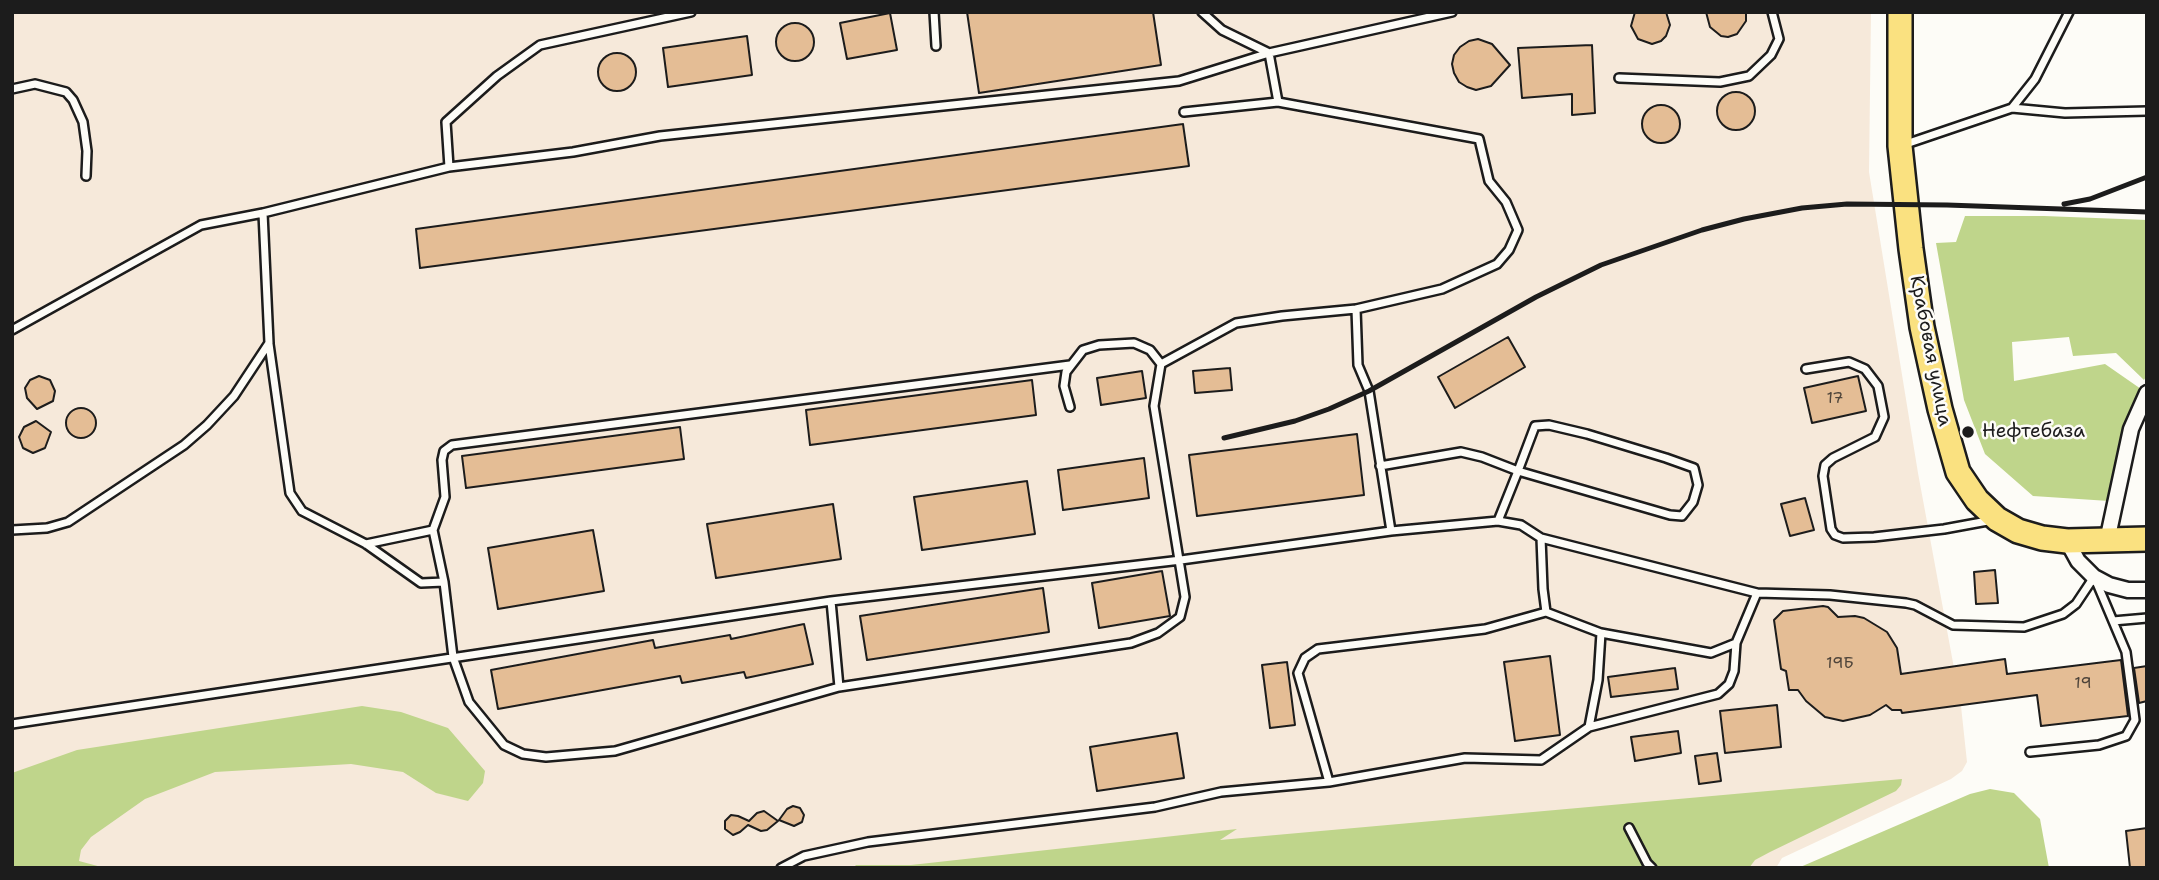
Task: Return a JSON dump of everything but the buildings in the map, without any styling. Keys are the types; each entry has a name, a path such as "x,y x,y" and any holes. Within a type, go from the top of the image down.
{"main road":[{"name":"Крабовая улица","path":"1900,12 1900,146 1922,327 1958,472 1977,500 1997,519 2018,531 2067,541 2147,539"}],"street":[{"path":"2107,541 2131,429 2147,393"},
{"path":"2067,541 2078,561 2094,577 2109,585 2128,590 2147,590"}],"lane":[{"path":"449,167 446,122 497,76 540,45 691,12"},
{"path":"934,12 936,46"},
{"path":"1202,12 1222,30 1269,53"},
{"path":"12,330 201,225 263,213 449,167 561,153 660,136 1179,80 1269,53 1452,12"},
{"path":"1619,78 1720,82 1749,76 1772,55 1779,39 1772,12"},
{"path":"2012,108 2035,79 2069,12"},
{"path":"1269,53 1278,102"},
{"path":"12,89 34,84 66,92 73,100 83,122 87,151 86,176"},
{"path":"1161,364 1236,323 1356,309 1442,289 1497,264 1509,250 1518,230 1506,202 1489,181 1479,139 1278,102 1184,112"},
{"path":"1900,146 2012,108 2065,113 2147,111"},
{"path":"263,213 269,343 289,493 302,511 366,544 421,583 444,582"},
{"path":"1356,309 1358,365 1369,391 1391,531"},
{"path":"12,530 47,528 68,522 184,445 208,425 234,397 269,343"},
{"path":"1070,365 452,445 444,451 442,460 445,497 433,530 444,582 453,657 469,702 504,745 523,754 545,757 615,751 839,687 1131,643 1158,633 1180,617 1185,597 1154,406 1161,364 1150,349 1134,343 1099,345 1083,350 1066,372 1064,386 1070,407"},
{"path":"1806,369 1849,362 1865,369 1878,386 1884,417 1875,437 1833,458 1825,465 1823,476 1831,529 1835,535 1843,538 1874,537 1944,529 1997,519"},
{"path":"1380,466 1461,452 1518,471 1682,516 1693,502 1698,485 1694,468 1614,442 1549,425 1535,426 1518,471 1498,521"},
{"path":"12,724 831,601 1181,560 1391,531 1498,521 1521,525 1541,538 1757,593 1830,595 1906,603 1953,625 2024,627 2063,614 2076,604 2094,577"},
{"path":"366,544 433,530"},
{"path":"1541,538 1546,612"},
{"path":"2030,752 2099,746 2126,736 2135,720 2126,652 2094,577"},
{"path":"781,868 804,856 869,842 1155,807 1221,792 1329,782 1465,758 1541,760 1589,727 1718,694 1729,684 1734,671 1735,643 1757,593"},
{"path":"831,601 839,687"},
{"path":"1329,782 1298,673 1305,658 1318,649 1485,629 1546,612 1601,633 1711,653 1735,643"},
{"path":"2113,621 2147,618"},
{"path":"1589,727 1598,680 1601,633"},
{"path":"1629,828 1652,868"}],"shaded area":[{"path":"12,12 1871,12 1869,172 1918,473 1961,706 1967,762 1962,771 1951,779 1782,858 1776,868 12,868"}],"green space":[{"path":"1965,216 2147,220 2147,375 2144,380 2116,353 2073,356 2069,337 2012,342 2014,381 2105,364 2141,389 2119,441 2109,501 2033,496 1985,454 1964,400 1936,243 1956,242"},
{"path":"362,706 401,712 448,728 485,771 483,783 468,801 436,793 403,772 351,764 215,772 145,799 91,837 81,850 79,861 105,868 12,868 12,773 77,750"},
{"path":"1902,779 1896,791 1770,852 1755,860 1749,868 1657,868 1650,862 1628,825 1626,827 1650,868 853,868 856,865 911,865 1237,829 1220,840"},
{"path":"1990,789 2014,793 2040,819 2049,868 1798,868 1970,794"}],"railway":[{"path":"2064,204 2090,199 2147,177"},
{"path":"1224,438 1295,421 1329,409 1369,391 1536,297 1601,265 1702,230 1744,219 1802,208 1847,204 2147,212"}],"place":[{"name":"Нефтебаза","path":"1968,432"}]}
